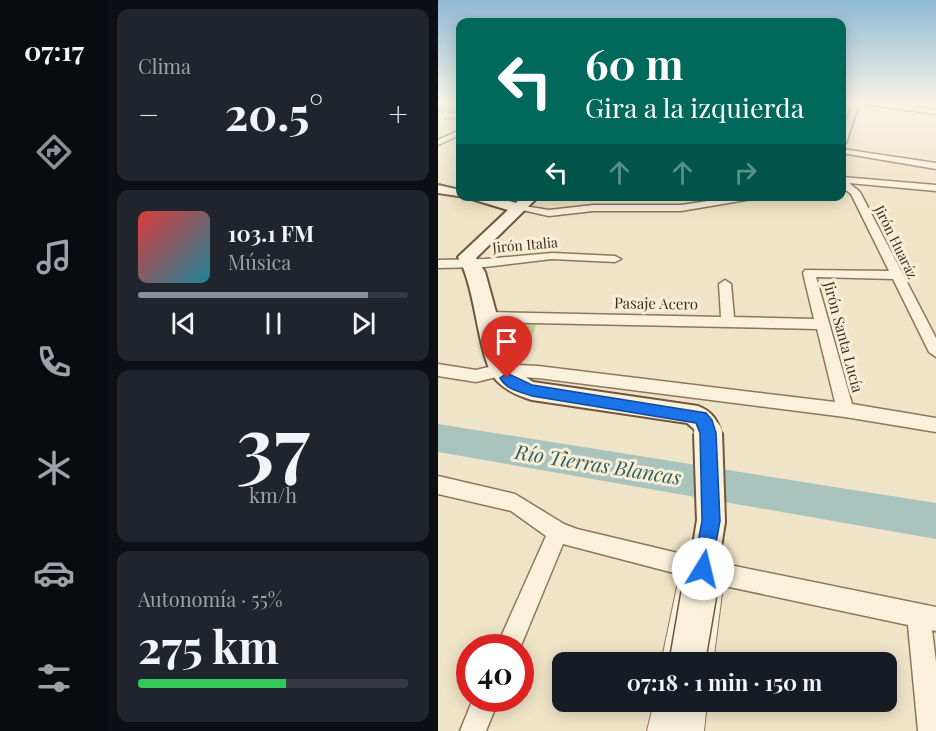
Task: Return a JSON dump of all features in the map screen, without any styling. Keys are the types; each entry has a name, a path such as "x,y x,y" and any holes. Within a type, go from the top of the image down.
{"street":[{"path":"439,142 456,145"},
{"path":"846,152 936,166"},
{"path":"846,181 936,188"},
{"name":"Jirón Huaráz","path":"846,184 855,192 936,352"},
{"path":"438,189 456,193"},
{"path":"689,652 711,521 707,424 700,417 689,413 532,391 518,386 501,370 476,272 467,257 517,213 525,202 549,213 593,208 681,208 731,201"},
{"name":"Jirón Italia","path":"438,264 552,256 615,259"},
{"name":"Jirón Santa Lucía","path":"845,410 809,273 896,275"},
{"path":"725,284 728,322"},
{"name":"Pasaje Acero","path":"488,317 822,324"},
{"path":"438,370 476,376 501,370 538,372 845,410 936,425"},
{"path":"438,485 515,503 558,532 577,539 720,574 927,617 931,731"},
{"path":"514,634 558,532"},
{"path":"473,731 481,712"},
{"path":"676,731 679,712"}],"lane":[{"path":"670,652 686,565"},
{"path":"709,652 720,574"},
{"path":"654,731 658,712"},
{"path":"697,731 700,712"}],"green space":[{"path":"502,320 538,321 522,362 512,361"}],"waterway":[{"name":"Río Tierras Blancas","path":"438,438 936,521"}],"route":[{"path":"507,378 518,386 532,391 689,413 700,417 707,424 708,433 711,521 703,569"}]}
